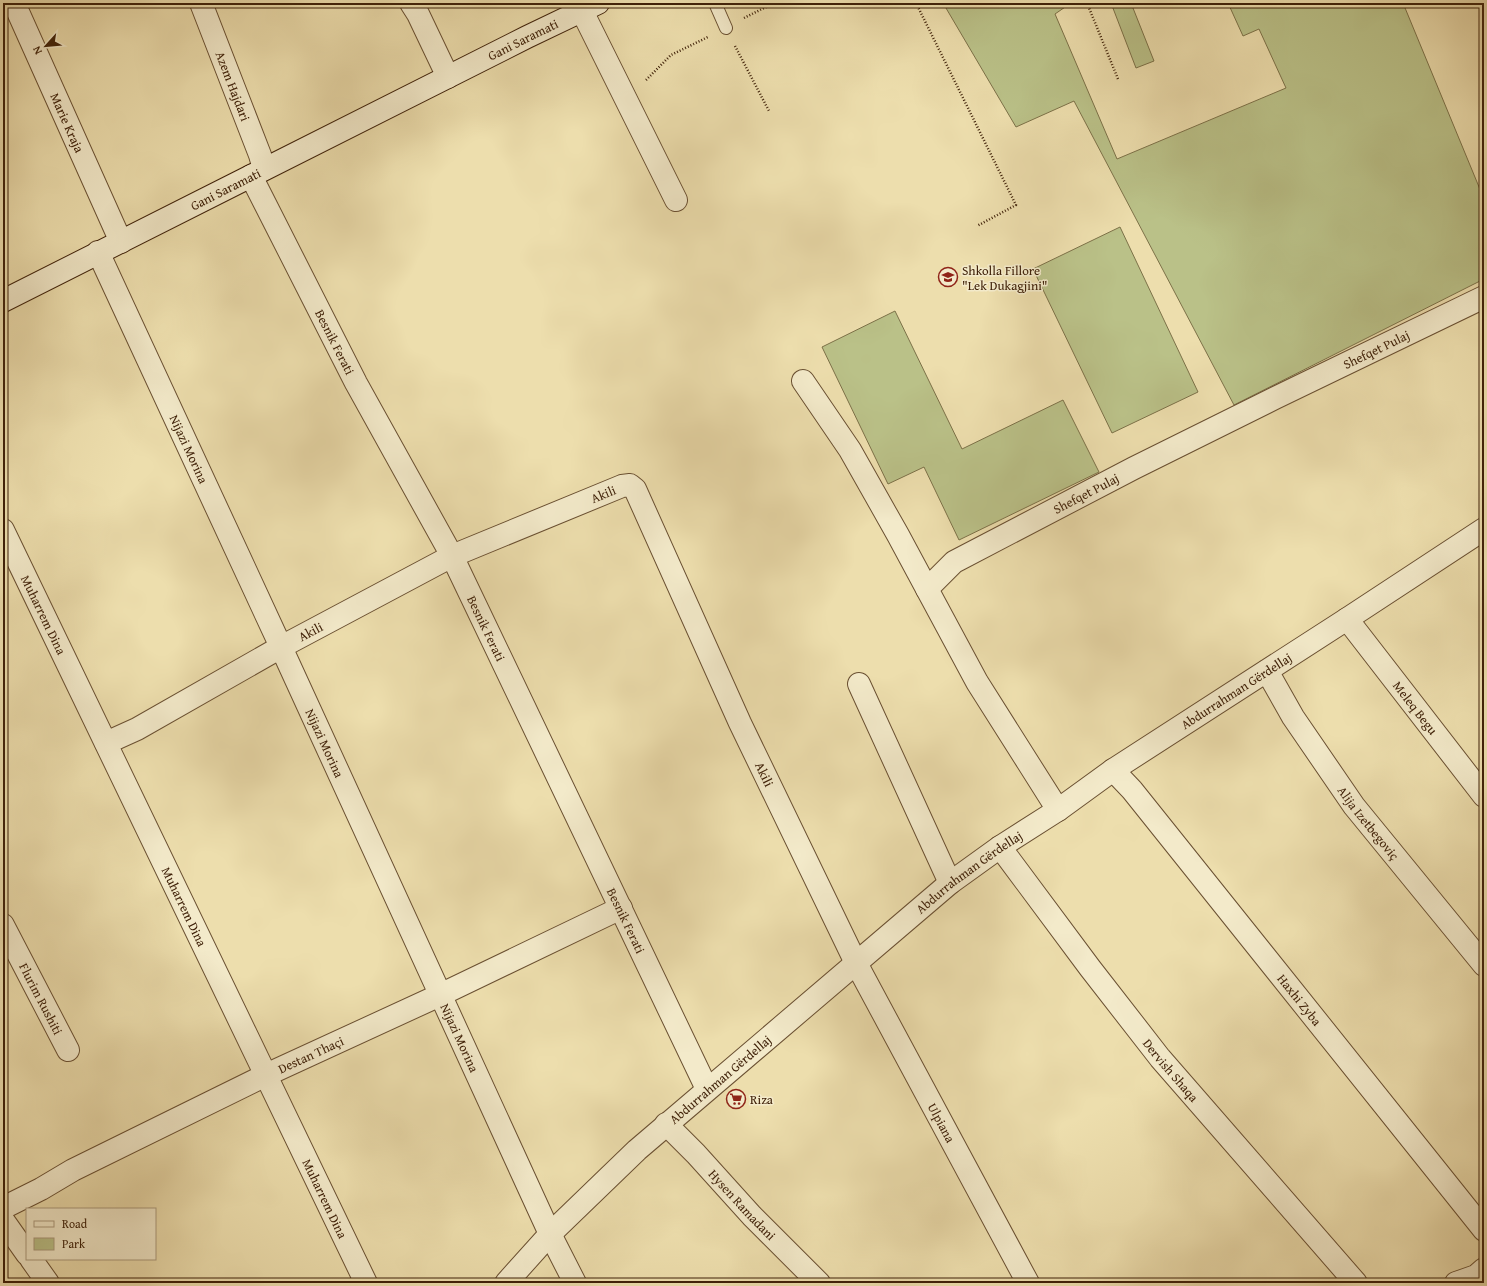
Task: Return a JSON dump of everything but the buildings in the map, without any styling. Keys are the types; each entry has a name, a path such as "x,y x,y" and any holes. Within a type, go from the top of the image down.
{"street":[{"name":"Marie Kraja","path":"14,3 121,242"},
{"name":"Azem Hajdari","path":"201,3 260,155 257,173"},
{"path":"411,3 418,14 448,77"},
{"name":"Gani Saramati","path":"3,301 98,252 121,242 590,7"},
{"path":"590,7 676,200"},
{"name":"Besnik Ferati","path":"257,173 356,383 452,556 707,1089"},
{"name":"Nijazi Morina","path":"98,252 281,646 550,1234 575,1283"},
{"name":"Shefqet Pulaj","path":"927,589 954,562 1134,468 1484,297"},
{"path":"803,381 850,450 898,535 977,682 1058,810"},
{"name":"Akili","path":"106,743 137,729 281,646 452,556 622,486 630,485 635,489 740,723 856,963"},
{"name":"Abdurrahman Gërdellaj","path":"506,1283 550,1234 637,1150 950,883 1000,846 1058,810 1114,770 1484,529"},
{"name":"Muharrem Dina","path":"3,530 366,1283"},
{"name":"Meleq Begu","path":"1348,619 1484,796"},
{"name":"Alija Izetbegoviç","path":"1267,671 1293,717 1354,806 1484,965"},
{"path":"859,684 950,883"},
{"name":"Haxhi Zyba","path":"1114,770 1132,790 1484,1230"},
{"name":"Dervish Shaqa","path":"1000,846 1090,968 1160,1058 1356,1283"},
{"name":"Destan Thaçi","path":"3,1208 41,1189 73,1170 266,1074 440,995 621,908"},
{"name":"Flurim Rushiti","path":"3,925 68,1050"},
{"name":"Ulpiana","path":"856,963 1028,1283"},
{"name":"Hysen Ramadani","path":"666,1124 696,1154 752,1216 819,1283"},
{"path":"3,1220 26,1253"},
{"path":"32,1260 48,1283"},
{"path":"1456,1283 1476,1276 1484,1269"}],"lane":[{"path":"714,3 726,28"}],"path":[{"path":"644,82 671,55 774,3"},
{"path":"916,3 1016,205 977,226"},
{"path":"1087,3 1118,79"},
{"path":"726,28 769,111"}],"green space":[{"path":"943,3 1071,3 1055,14 1117,159 1286,88 1259,29 1243,36 1228,3 1403,3 1484,199 1484,279 1234,405 1074,101 1016,127"},
{"path":"1111,3 1131,3 1154,61 1136,68"},
{"path":"1120,227 1198,392 1112,433 1033,269"},
{"path":"895,311 962,449 1063,400 1099,472 959,540 924,467 888,484 822,347"}],"place":[{"name":"Shkolla Fillore \"Lek Dukagjini\"","path":"948,277"},
{"name":"Riza","path":"736,1099"}]}
